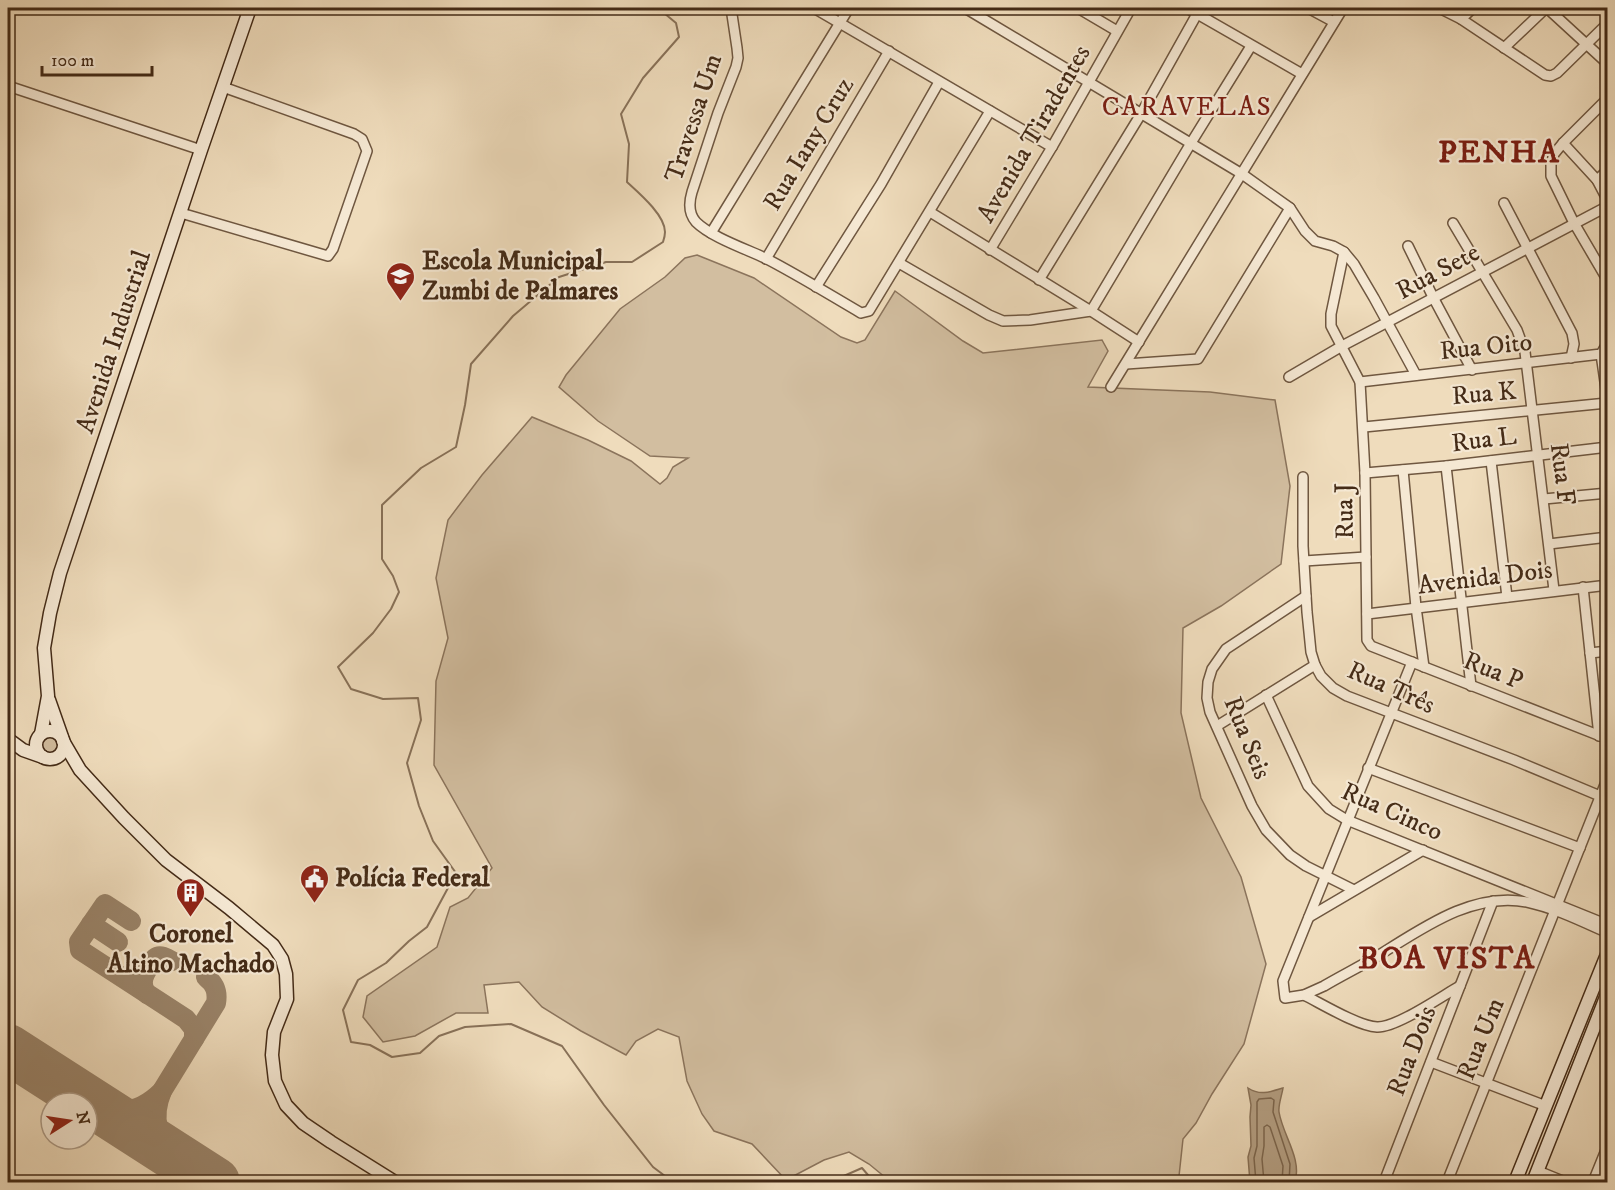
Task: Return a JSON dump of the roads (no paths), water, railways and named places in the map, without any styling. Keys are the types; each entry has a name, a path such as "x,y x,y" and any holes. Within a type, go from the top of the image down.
{"street":[{"name":"Avenida Industrial","path":"80,770 62,739 48,696 44,648 50,613 60,573 250,8"},
{"name":"Travessa Um","path":"711,233 696,221 690,209 690,200 738,58 731,8"},
{"path":"814,8 1052,147"},
{"path":"849,8 711,233 766,259 861,313 866,313 899,263 990,111"},
{"path":"965,8 1242,174 1290,208 1305,231 1315,241 1344,252 1388,322 1416,375"},
{"path":"1078,8 1117,31"},
{"name":"Avenida Tiradentes","path":"990,250 1131,8"},
{"path":"1188,8 1302,74"},
{"path":"1308,8 1334,22"},
{"path":"1111,387 1343,8"},
{"path":"1439,8 1461,19 1545,75 1551,76 1557,73 1608,23"},
{"path":"1461,19 1473,8"},
{"path":"1504,48 1546,8 1608,64"},
{"path":"1040,280 1141,114 1197,14"},
{"path":"1091,311 1251,46"},
{"name":"Rua Iany Cruz","path":"766,259 889,51"},
{"path":"816,287 881,184 939,82"},
{"path":"8,86 201,150"},
{"path":"181,213 328,256 333,249 367,151 362,139 354,134 223,87"},
{"path":"1608,98 1563,142 1554,154 1551,164 1551,176 1574,223 1608,282"},
{"path":"1563,142 1597,180 1608,204"},
{"path":"1597,180 1608,170"},
{"path":"1504,203 1572,333 1574,344 1571,358"},
{"name":"Rua Sete","path":"1289,377 1342,346 1434,299 1608,204"},
{"path":"1126,364 1198,359 1290,208"},
{"path":"930,212 1139,342"},
{"name":"Rua F","path":"1453,223 1517,330 1525,352 1554,590"},
{"path":"1408,246 1472,370"},
{"path":"1344,252 1331,314 1331,326 1360,382"},
{"path":"899,263 989,315 1004,321 1030,320 1091,311"},
{"path":"1607,403 1601,354 1608,342"},
{"name":"Rua Oito","path":"1360,382 1601,354"},
{"name":"Rua J","path":"1360,382 1364,427 1367,640"},
{"name":"Rua K","path":"1364,427 1607,403"},
{"name":"Rua L","path":"1365,473 1608,447"},
{"path":"1491,461 1507,597"},
{"path":"1446,466 1471,686"},
{"path":"1403,470 1424,667"},
{"name":"Rua Três","path":"1303,477 1304,561 1311,652 1321,676 1333,688 1347,696 1514,760 1600,796"},
{"path":"1544,499 1608,493"},
{"path":"1549,544 1608,537"},
{"path":"1304,561 1366,557"},
{"name":"Avenida Dois","path":"1367,614 1608,585"},
{"path":"1583,587 1603,737"},
{"name":"Rua Seis","path":"1306,596 1226,649 1212,669 1207,698 1210,712 1252,806 1266,830 1290,855 1354,890"},
{"name":"Rua P","path":"1367,640 1371,646 1603,737"},
{"path":"1590,653 1608,651"},
{"path":"1412,662 1282,981 1285,998 1304,995 1443,917 1470,906 1493,901 1524,902 1556,907 1608,925"},
{"path":"1217,726 1315,665"},
{"name":"Rua Cinco","path":"1266,695 1308,786 1329,809 1347,820 1556,907"},
{"name":"Avenida Industrial","path":"39,736 48,696"},
{"path":"9,740 39,736 50,730 58,733 62,739 62,751 48,758"},
{"path":"39,736 37,750 48,758"},
{"path":"9,740 23,750 80,770 124,819 166,860 273,945 282,959 286,974 288,999 274,1032 272,1055 275,1081 286,1105 303,1123 395,1182"},
{"path":"1368,768 1580,848"},
{"name":"Rua Um","path":"1447,1182 1608,777"},
{"path":"1308,917 1423,850"},
{"name":"Rua Dois","path":"1384,1182 1493,901"},
{"path":"1556,907 1608,933"},
{"path":"1515,1182 1608,952"},
{"path":"1304,995 1375,1027 1391,1025 1460,986"},
{"path":"1565,1182 1535,1177 1608,992"},
{"path":"1431,1062 1546,1106"},
{"path":"1593,1182 1608,1145"}],"water":[{"path":"1248,1088 1261,1093 1283,1088 1279,1112 1296,1164 1295,1182 1250,1182 1248,1157 1251,1146 1251,1105"}],"waterway":[{"path":"658,8 676,23 679,37 643,78 621,114 629,144 627,182 661,219 665,232 663,242 632,262 606,262 559,277 513,316 471,364 456,447 421,468 382,505 382,559 393,576 399,592 391,609 373,633 338,667 351,689 383,699 418,698 421,720 407,763 419,806 433,841 456,873 427,927 386,963 358,980 343,1010 351,1042 370,1045 392,1057 420,1053 439,1036 465,1027 511,1024 562,1046 604,1105 653,1167 673,1182"},
{"path":"830,1182 862,1168 874,1182"}],"place":[{"name":"Escola Municipal Zumbi de Palmares","path":"401,302"},
{"name":"Polícia Federal","path":"314,904"},
{"name":"Coronel Altino Machado","path":"191,918"}],"district":[{"name":"CARAVELAS","path":"1187,107"},
{"name":"PENHA","path":"1499,153"},
{"name":"BOA VISTA","path":"1447,959"}]}
